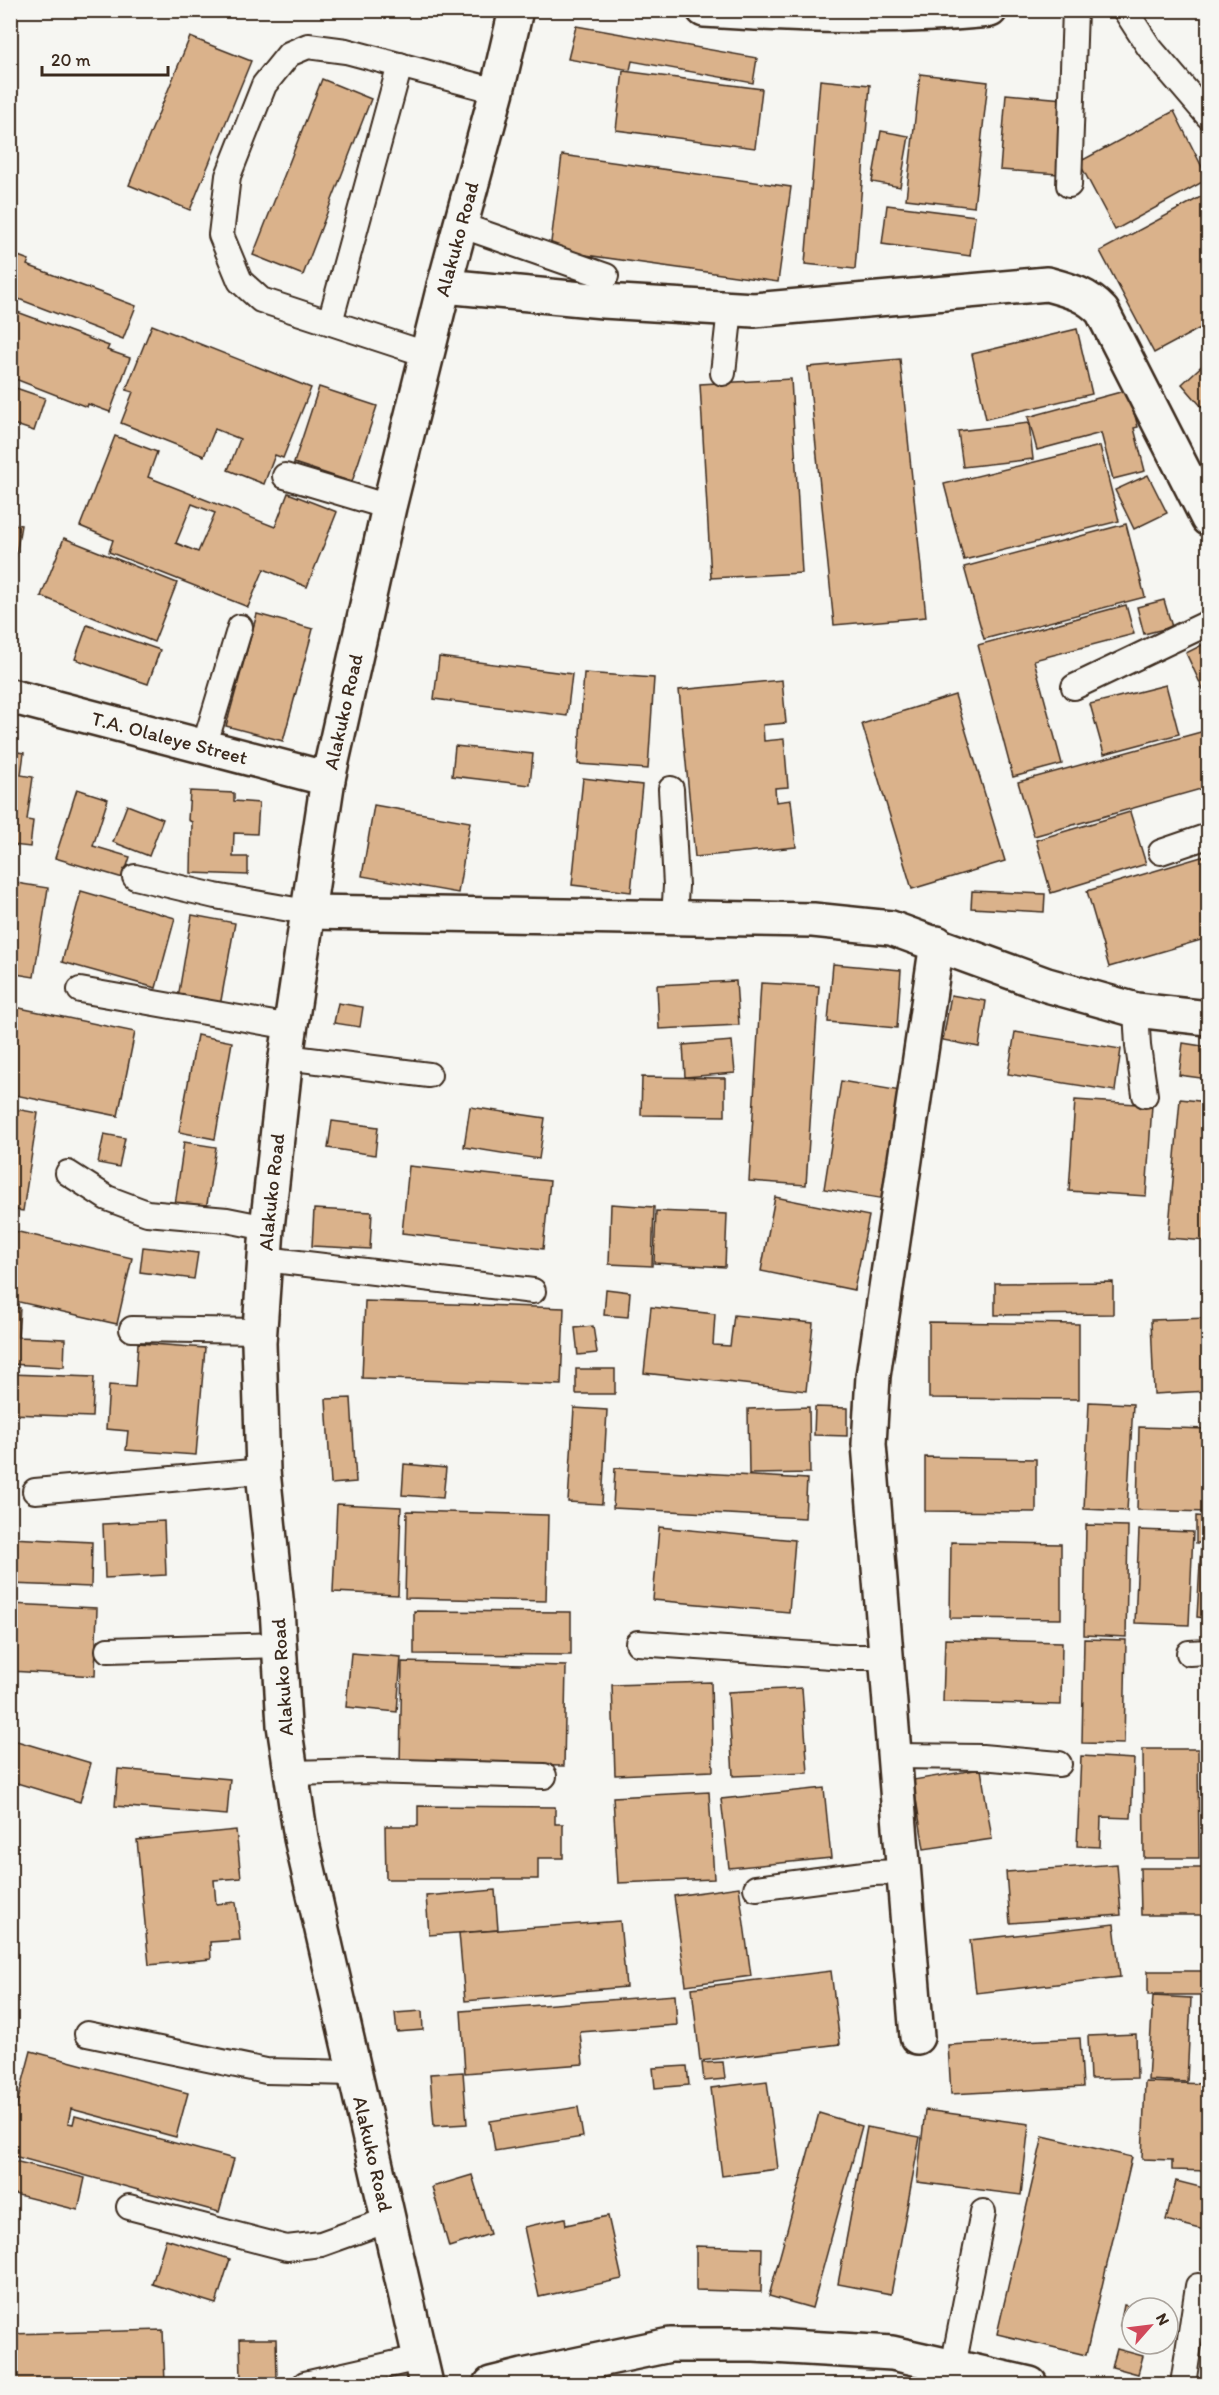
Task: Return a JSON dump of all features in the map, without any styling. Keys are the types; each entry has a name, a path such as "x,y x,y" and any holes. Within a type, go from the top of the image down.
{"street":[{"name":"Alakuko Road","path":"422,2371 301,1838 284,1725 263,1471 260,1331 266,1244 289,1042 328,779 426,354 497,91 516,10"},
{"path":"704,10 810,17 928,16 990,10"},
{"path":"444,286 603,301 730,309 777,308 1047,284 1079,292 1102,311 1209,519"},
{"name":"T.A. Olaleye Street","path":"10,696 328,779"},
{"path":"307,912 813,920 891,928 1047,985 1136,1010 1209,1018"},
{"path":"917,2037 869,1433 873,1376 937,943"},
{"path":"491,2385 523,2376 670,2345 754,2345 892,2353 1030,2385"}],"lane":[{"path":"1070,185 1075,10"},
{"path":"1125,10 1149,47 1209,116"},
{"path":"426,354 261,300 240,281 221,235 228,176 264,85 289,54 308,46 346,51 497,91"},
{"path":"330,322 400,65"},
{"path":"460,225 606,276"},
{"path":"723,373 730,309"},
{"path":"285,476 389,507"},
{"path":"1074,687 1209,623"},
{"path":"204,747 240,627"},
{"path":"671,789 676,886 674,918"},
{"path":"1161,852 1209,836"},
{"path":"135,877 215,896 307,912"},
{"path":"80,990 429,1075"},
{"path":"1136,1010 1138,1046 1145,1095"},
{"path":"68,1173 106,1198 147,1213 227,1220 266,1244 533,1291"},
{"path":"132,1329 260,1331"},
{"path":"35,1491 263,1471"},
{"path":"638,1643 846,1657 887,1657"},
{"path":"108,1650 279,1645"},
{"path":"894,1756 982,1757 1059,1764"},
{"path":"291,1773 367,1771 544,1776"},
{"path":"756,1888 872,1873 904,1872"},
{"path":"87,2034 266,2071 354,2073"},
{"path":"129,2207 287,2248 321,2244 388,2220"},
{"path":"953,2367 983,2212"},
{"path":"1184,2385 1198,2286"},
{"path":"305,2385 422,2371"}],"building":[{"path":"576,26 757,58 753,83 632,61 630,70 568,59"},
{"path":"190,37 251,61 190,210 129,185"},
{"path":"623,71 762,89 755,148 616,130"},
{"path":"920,74 988,82 974,207 906,199"},
{"path":"322,79 371,99 303,275 253,255"},
{"path":"820,80 870,85 855,269 805,264"},
{"path":"1006,94 1064,99 1058,174 1000,170"},
{"path":"1174,111 1208,179 1115,230 1079,162"},
{"path":"881,131 909,136 900,187 872,182"},
{"path":"562,155 791,187 778,282 550,250"},
{"path":"1208,193 1208,324 1154,353 1100,251"},
{"path":"887,205 975,216 970,256 882,244"},
{"path":"10,253 29,260 27,265 136,306 123,339 16,298 12,310 109,346 107,350 130,358 110,412 88,404 87,407 10,377"},
{"path":"152,325 311,388 283,458 275,455 264,484 228,470 240,439 215,429 204,456 121,423 133,392 126,390"},
{"path":"1077,329 1092,394 986,419 972,354"},
{"path":"900,359 926,617 834,625 808,367"},
{"path":"1208,360 1208,414 1182,384"},
{"path":"791,379 802,573 711,578 700,384"},
{"path":"10,386 45,398 34,431 10,423"},
{"path":"319,387 377,406 352,482 294,463"},
{"path":"1128,390 1138,427 1134,428 1145,471 1113,479 1101,433 1037,450 1028,417"},
{"path":"1029,423 1033,459 963,467 958,431"},
{"path":"115,436 157,452 148,477 275,527 288,493 337,512 307,587 264,569 248,607 109,552 113,540 80,526","holes":["192,504 215,513 198,552 176,543"]},
{"path":"1100,446 1119,521 964,560 944,484"},
{"path":"1148,475 1167,513 1134,529 1115,490"},
{"path":"10,524 21,525 12,579 10,578"},
{"path":"1126,524 1145,597 984,639 964,567"},
{"path":"64,538 177,583 154,642 41,596"},
{"path":"1164,600 1172,627 1144,634 1137,607"},
{"path":"1126,605 1134,634 1034,660 1062,764 1013,777 978,645"},
{"path":"257,614 313,629 283,741 226,726"},
{"path":"87,625 160,650 148,684 75,659"},
{"path":"1208,642 1208,700 1186,653"},
{"path":"439,657 572,674 567,716 434,699"},
{"path":"584,673 654,678 648,769 578,764"},
{"path":"782,680 786,723 763,725 764,741 784,739 788,787 775,788 776,802 791,800 796,847 695,857 679,690"},
{"path":"1166,685 1179,734 1104,754 1090,704"},
{"path":"955,695 1005,861 912,889 862,724"},
{"path":"1208,730 1208,787 1034,836 1018,782"},
{"path":"455,746 533,754 530,785 452,776"},
{"path":"10,751 24,753 21,775 33,777 27,820 33,821 30,847 13,845 12,851 10,851"},
{"path":"583,778 642,785 631,892 572,885"},
{"path":"77,789 108,799 93,846 130,857 123,878 55,858"},
{"path":"190,791 234,793 234,801 259,803 257,834 234,833 233,857 248,857 248,875 191,873 192,822 188,820"},
{"path":"127,805 163,819 149,856 113,842"},
{"path":"374,805 470,822 458,893 362,876"},
{"path":"1130,812 1146,864 1051,893 1036,840"},
{"path":"1208,855 1208,938 1109,967 1087,891"},
{"path":"10,882 48,888 34,977 10,973"},
{"path":"81,891 175,918 156,988 62,962"},
{"path":"972,891 1045,894 1044,912 971,908"},
{"path":"192,915 235,923 220,1006 178,998"},
{"path":"833,964 901,970 897,1028 828,1022"},
{"path":"736,981 739,1025 659,1029 657,985"},
{"path":"761,983 819,986 806,1185 749,1181"},
{"path":"951,995 986,1001 979,1047 943,1040"},
{"path":"338,1003 363,1007 360,1027 334,1023"},
{"path":"10,1006 135,1032 118,1116 10,1094"},
{"path":"1015,1032 1121,1049 1115,1091 1008,1074"},
{"path":"197,1035 232,1042 215,1139 179,1132"},
{"path":"732,1041 735,1073 685,1077 683,1045"},
{"path":"1183,1043 1208,1047 1208,1079 1179,1075"},
{"path":"642,1077 725,1078 725,1116 641,1115"},
{"path":"841,1081 901,1091 885,1199 824,1189"},
{"path":"1180,1099 1208,1102 1208,1241 1168,1238"},
{"path":"1075,1100 1152,1105 1146,1196 1069,1191"},
{"path":"470,1107 545,1118 539,1159 464,1147"},
{"path":"10,1108 38,1113 23,1211 10,1209"},
{"path":"332,1121 378,1127 375,1155 328,1148"},
{"path":"104,1134 125,1138 119,1167 98,1163"},
{"path":"184,1142 216,1147 206,1210 175,1205"},
{"path":"409,1166 550,1181 543,1249 402,1233"},
{"path":"775,1197 869,1216 854,1290 761,1271"},
{"path":"611,1204 654,1207 652,1266 609,1264"},
{"path":"314,1209 372,1212 370,1249 312,1246"},
{"path":"656,1211 727,1214 725,1267 654,1263"},
{"path":"10,1230 132,1258 117,1324 10,1300"},
{"path":"143,1247 198,1253 194,1279 140,1272"},
{"path":"1113,1282 1113,1314 995,1315 995,1283"},
{"path":"606,1289 630,1292 628,1317 604,1315"},
{"path":"365,1301 564,1308 561,1385 362,1378"},
{"path":"10,1307 20,1308 18,1337 65,1339 64,1367 10,1364"},
{"path":"651,1307 715,1314 713,1345 730,1346 734,1315 813,1323 806,1391 644,1373"},
{"path":"1208,1318 1208,1391 1154,1394 1151,1320"},
{"path":"929,1322 1079,1324 1079,1399 929,1398"},
{"path":"593,1326 597,1353 578,1355 575,1328"},
{"path":"138,1343 205,1348 196,1455 126,1450 128,1431 106,1429 109,1385 135,1387"},
{"path":"576,1369 615,1369 615,1394 576,1394"},
{"path":"10,1374 94,1377 92,1417 10,1414"},
{"path":"351,1398 356,1482 331,1484 326,1399"},
{"path":"1089,1402 1133,1404 1127,1511 1084,1509"},
{"path":"809,1407 810,1473 749,1474 748,1409"},
{"path":"815,1407 847,1408 847,1436 814,1435"},
{"path":"574,1408 607,1410 602,1504 568,1502"},
{"path":"1139,1427 1208,1429 1208,1512 1137,1510"},
{"path":"925,1457 1036,1459 1036,1512 925,1511"},
{"path":"404,1464 446,1468 443,1498 402,1495"},
{"path":"615,1468 807,1479 805,1518 613,1508"},
{"path":"337,1504 401,1507 398,1595 333,1592"},
{"path":"407,1511 548,1515 546,1601 405,1598"},
{"path":"1196,1516 1208,1517 1208,1543 1196,1543"},
{"path":"164,1521 166,1575 105,1578 103,1524"},
{"path":"1086,1525 1128,1526 1126,1637 1084,1635"},
{"path":"659,1527 795,1540 789,1612 653,1600"},
{"path":"1139,1530 1193,1532 1189,1625 1135,1623"},
{"path":"10,1538 92,1542 91,1587 10,1584"},
{"path":"951,1542 1061,1544 1061,1619 950,1618"},
{"path":"1201,1547 1208,1548 1208,1618 1197,1617"},
{"path":"10,1604 97,1608 95,1676 10,1671"},
{"path":"414,1611 571,1612 571,1655 414,1654"},
{"path":"945,1639 1062,1642 1061,1705 943,1702"},
{"path":"1084,1639 1126,1640 1124,1744 1082,1743"},
{"path":"351,1653 401,1657 397,1712 346,1707"},
{"path":"402,1662 566,1666 564,1766 400,1763"},
{"path":"711,1682 713,1771 615,1775 612,1685"},
{"path":"802,1688 808,1773 733,1776 728,1692"},
{"path":"10,1739 91,1763 80,1802 10,1781"},
{"path":"1143,1749 1198,1749 1199,1858 1144,1858"},
{"path":"1081,1756 1134,1759 1131,1818 1101,1817 1100,1847 1077,1846"},
{"path":"118,1769 230,1779 227,1815 115,1806"},
{"path":"981,1769 992,1839 924,1849 913,1780"},
{"path":"824,1788 831,1858 729,1868 721,1799"},
{"path":"709,1792 714,1879 618,1883 613,1797"},
{"path":"418,1806 555,1807 555,1824 563,1824 563,1858 538,1858 538,1879 386,1879 385,1826 418,1826"},
{"path":"236,1830 241,1878 214,1880 216,1904 236,1902 240,1940 210,1942 211,1959 149,1965 137,1840"},
{"path":"1117,1864 1121,1915 1010,1923 1006,1872"},
{"path":"1140,1868 1208,1868 1208,1915 1141,1915"},
{"path":"739,1887 751,1976 686,1985 674,1896"},
{"path":"495,1890 498,1930 429,1935 426,1896"},
{"path":"620,1921 626,1987 465,2001 459,1933"},
{"path":"1114,1924 1120,1977 976,1993 970,1940"},
{"path":"831,1971 840,2044 700,2061 692,1988"},
{"path":"1148,1971 1208,1971 1208,1995 1148,1995"},
{"path":"675,1995 677,2025 580,2032 583,2064 465,2073 461,2011"},
{"path":"1153,1996 1191,1998 1187,2082 1148,2080"},
{"path":"422,2011 423,2030 397,2032 395,2013"},
{"path":"1136,2034 1137,2078 1090,2079 1088,2036"},
{"path":"1080,2038 1083,2087 951,2094 948,2045"},
{"path":"31,2051 188,2093 176,2137 71,2109 68,2123 73,2124 75,2116 234,2159 219,2212 10,2155 10,2130"},
{"path":"723,2062 725,2079 704,2081 702,2063"},
{"path":"687,2066 689,2085 655,2088 653,2068"},
{"path":"463,2072 467,2124 434,2126 430,2074"},
{"path":"767,2081 778,2169 722,2176 711,2088"},
{"path":"1145,2082 1208,2084 1208,2171 1172,2170 1172,2160 1142,2159"},
{"path":"578,2107 583,2137 495,2151 490,2121"},
{"path":"925,2110 1029,2124 1021,2195 917,2182"},
{"path":"819,2113 862,2126 812,2308 769,2296"},
{"path":"867,2127 920,2137 891,2294 838,2284"},
{"path":"1043,2136 1132,2157 1086,2355 997,2334"},
{"path":"10,2160 85,2178 78,2210 10,2193"},
{"path":"472,2175 490,2234 449,2247 432,2187"},
{"path":"1176,2181 1208,2189 1208,2231 1166,2220"},
{"path":"608,2216 622,2279 539,2297 524,2227 565,2218 566,2225"},
{"path":"166,2239 230,2259 216,2304 152,2284"},
{"path":"696,2246 762,2248 761,2292 696,2290"},
{"path":"163,2330 165,2384 10,2384 10,2334"},
{"path":"240,2339 276,2339 277,2379 241,2379"},
{"path":"1117,2349 1120,2350 1120,2356 1143,2356 1138,2374 1112,2367"}]}
